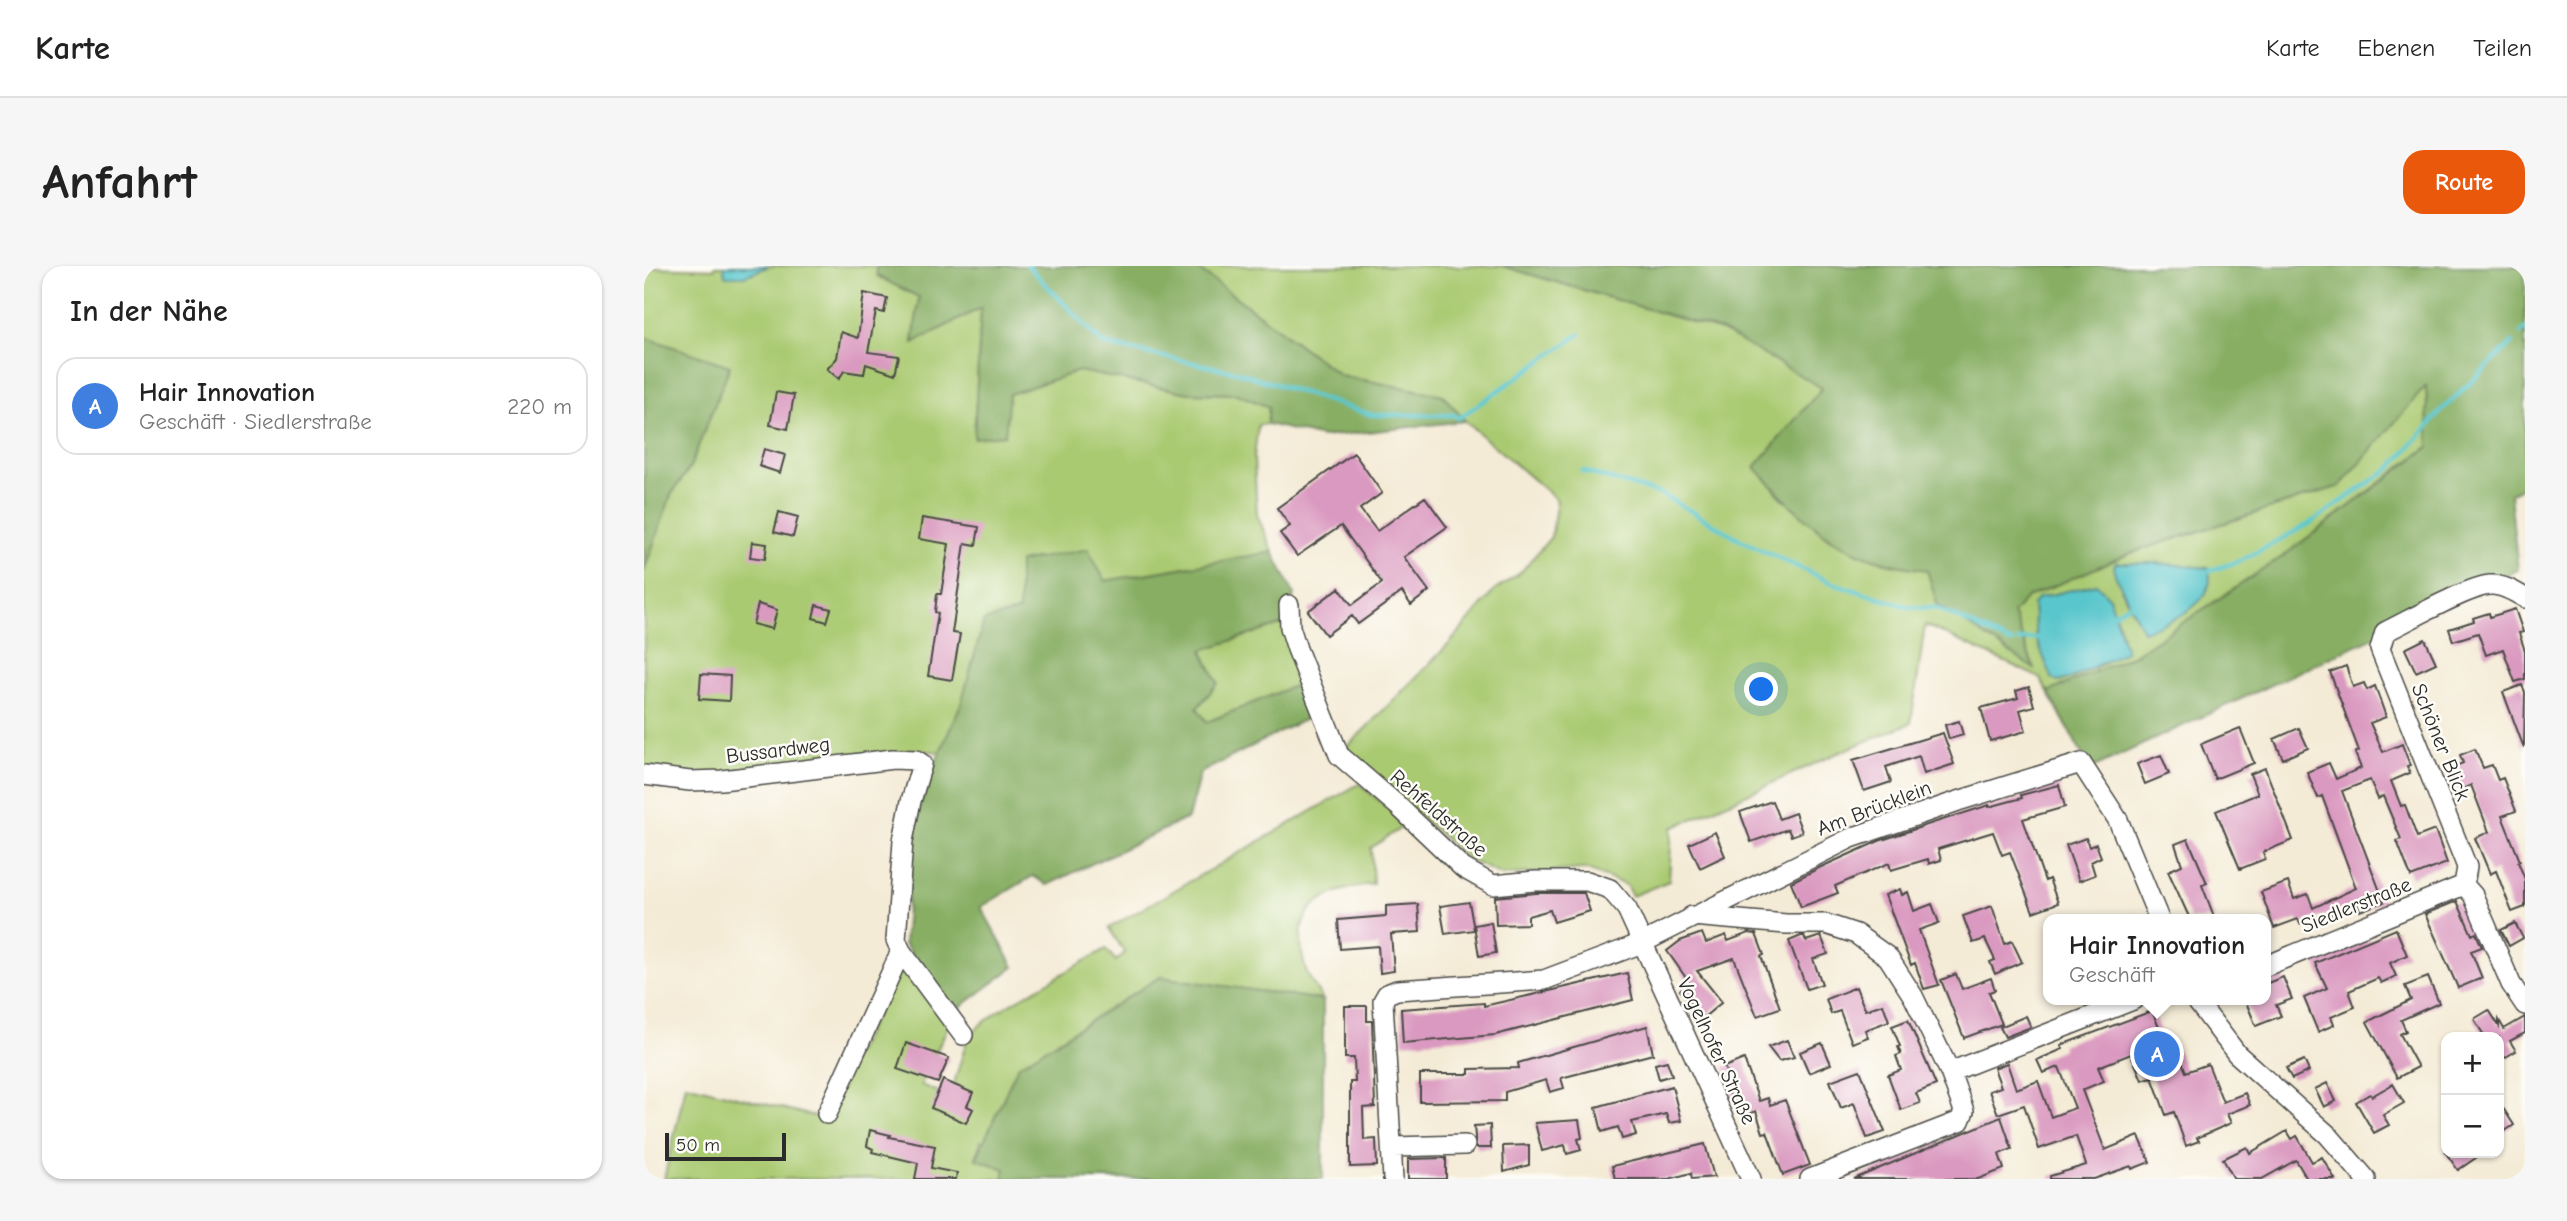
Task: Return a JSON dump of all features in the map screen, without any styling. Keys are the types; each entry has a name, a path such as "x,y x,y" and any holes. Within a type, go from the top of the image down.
{"street":[{"name":"Schöner Blick","path":"2525,598 2513,590 2491,584 2482,587 2385,632 2380,649 2467,867 2464,885 2473,895 2511,984 2525,1005"},
{"name":"Rehfeldstraße","path":"1289,605 1290,627 1297,649 1339,755 1397,804 1463,868 1493,885 1535,881 1587,881 1610,890 1627,909 1642,943"},
{"name":"Bussardweg","path":"644,775 722,780 893,759 916,760 922,764 903,841 896,940 901,951"},
{"name":"Am Brücklein","path":"1692,916 1851,838 2081,763 2118,820 2158,914"},
{"name":"Siedlerstraße","path":"2271,964 2464,885"},
{"path":"1393,1179 1384,1001 1387,994 1397,990 1545,979 1642,943 1692,916 1786,925 1826,925 1856,934 1888,957 1913,996 1950,1072 1964,1111 1960,1121 1810,1179"},
{"name":"Vogelhofer Straße","path":"1642,943 1751,1179"},
{"path":"827,1114 901,951 963,1035"},
{"path":"1950,1072 2120,1005"},
{"path":"2200,1005 2237,1054 2329,1135 2366,1179"},
{"path":"1393,1147 1465,1145"}],"green space":[{"path":"715,266 724,266 725,276 745,276 769,266 876,266 877,276 919,297 913,342 981,307 974,437 1009,394 1079,371 1189,393 1237,394 1269,407 1267,424 1258,425 1254,458 1257,515 1273,552 1104,581 1020,562 1019,612 961,704 940,752 914,750 775,770 691,776 644,772 644,571 671,495 690,467 729,367 644,337 644,267 714,269"},
{"path":"876,266 1194,266 1341,376 1443,395 1465,421 1322,437 1267,424 1269,407 1237,394 1189,393 1079,371 1009,394 1005,435 974,438 981,308 913,343 919,297 877,276"},
{"path":"1194,266 1502,266 1722,331 1823,388 1756,467 1780,496 1828,538 1885,563 1927,570 2034,667 2013,613 2028,597 2131,553 2340,486 2426,385 2429,446 2282,557 2134,655 2048,692 2040,678 1925,625 1911,723 1672,828 1669,881 1632,896 1626,885 1585,869 1502,875 1469,860 1345,749 1450,643 1494,591 1521,572 1551,537 1557,500 1465,421 1443,395 1341,376","holes":["2154,563 2208,568 2144,631 2121,590","2109,597 2122,635 2105,663 2061,682 2052,678 2036,638 2033,605"]},
{"path":"1502,266 2525,266 2525,486 2510,494 2518,570 2090,769 2048,692 2134,655 2282,557 2429,447 2426,386 2340,486 2131,553 2028,597 2013,613 2034,669 1937,604 1927,570 1864,556 1829,537 1797,511 1755,467 1822,388 1722,331"},
{"path":"644,337 730,366 690,467 671,495 644,571"},
{"path":"1088,549 1105,581 1273,552 1294,594 1287,623 1202,650 1218,683 1197,708 1207,722 1306,681 1317,713 1200,773 1188,818 1047,885 1033,876 981,907 1014,967 955,1011 904,944 912,846 920,807 934,766 961,704 984,621 1019,611 1019,562"},
{"path":"1287,623 1306,681 1207,722 1197,708 1218,683 1202,650"},
{"path":"1359,784 1407,824 1371,848 1373,884 1354,887 1324,898 1306,917 1301,947 1305,967 1323,1000 1160,977 1018,1066 984,1142 981,1141 976,1158 1005,1169 1003,1179 664,1179 686,1084 821,1118 904,962 949,1024 921,1085 950,1097 967,1040 980,1025 1005,1007 1106,949 1116,961 1125,953 1109,928"},
{"path":"1160,977 1323,1000 1323,1179 1003,1179 1005,1169 976,1159 1018,1066"}],"water":[{"path":"724,266 769,266 744,276 725,276"},
{"path":"2116,563 2208,568 2210,580 2207,591 2190,609 2179,617 2143,631 2115,575"},
{"path":"2096,584 2109,597 2126,651 2072,678 2057,682 2052,678 2036,638 2033,605 2038,598"}],"building":[{"path":"864,293 887,298 884,313 876,311 868,352 899,356 895,374 866,364 864,374 844,371 839,379 827,369 837,358 841,332 858,338"},
{"path":"776,392 794,395 788,429 770,425"},
{"path":"764,449 785,455 780,473 759,466"},
{"path":"1354,453 1382,493 1360,509 1377,531 1425,497 1447,527 1404,557 1429,591 1411,605 1402,592 1358,624 1352,616 1326,635 1308,611 1339,588 1352,605 1382,583 1341,526 1297,556 1280,533 1290,526 1277,508"},
{"path":"779,512 798,517 793,537 774,532"},
{"path":"922,518 979,527 976,545 965,543 952,633 960,634 952,680 928,676 938,613 935,612 937,594 941,594 949,544 919,539"},
{"path":"752,542 767,544 765,559 750,557"},
{"path":"758,604 777,610 772,629 753,624"},
{"path":"816,605 831,609 827,622 813,618"},
{"path":"2515,609 2523,632 2519,633 2525,651 2525,679 2515,682 2503,649 2486,655 2478,633 2453,641 2449,629 2489,613 2490,617"},
{"path":"2425,639 2436,663 2416,672 2405,649"},
{"path":"2346,666 2353,687 2364,683 2367,690 2375,686 2386,717 2370,723 2383,752 2402,744 2410,765 2407,766 2410,773 2391,781 2401,806 2405,805 2417,837 2435,830 2447,863 2411,877 2397,841 2401,839 2383,796 2378,799 2370,780 2342,791 2384,902 2360,911 2358,905 2300,924 2298,919 2274,928 2261,892 2288,882 2294,899 2308,894 2313,908 2356,888 2322,796 2318,798 2307,772 2329,763 2336,779 2361,768 2355,753 2359,751 2330,672"},
{"path":"701,674 730,676 729,701 699,699"},
{"path":"2522,685 2525,692 2524,748 2503,692"},
{"path":"2029,687 2034,706 2020,710 2026,731 1990,741 1981,708 2018,698 2016,691"},
{"path":"1959,721 1963,735 1949,739 1945,725"},
{"path":"2240,728 2254,763 2215,779 2201,744"},
{"path":"2299,728 2308,748 2283,759 2274,739"},
{"path":"1943,733 1954,764 1924,774 1919,756 1886,767 1891,782 1864,791 1853,760"},
{"path":"2475,749 2483,768 2492,765 2498,780 2503,778 2516,811 2502,816 2525,879 2525,907 2512,912 2496,871 2490,874 2475,838 2489,832 2471,785 2460,790 2451,768 2463,763 2460,755"},
{"path":"2161,755 2169,774 2145,784 2137,764"},
{"path":"2265,768 2293,840 2263,852 2265,859 2240,869 2216,811 2258,794 2250,774"},
{"path":"2059,785 2065,807 2023,819 2045,881 2049,879 2058,903 2033,912 2010,852 2002,855 1993,832 1938,849 1941,860 1929,864 1928,859 1891,870 1889,863 1835,886 1838,893 1801,907 1791,882 1821,867 1879,841"},
{"path":"1772,801 1779,819 1795,813 1802,832 1791,836 1788,829 1751,842 1740,812"},
{"path":"1715,832 1725,856 1700,868 1689,844"},
{"path":"2086,838 2089,847 2096,844 2101,857 2091,862 2095,875 2079,881 2066,845"},
{"path":"2188,839 2207,883 2202,885 2213,914 2188,914 2168,871 2182,865 2175,844"},
{"path":"1900,889 1902,895 1908,892 1914,911 1932,904 1939,923 1919,930 1939,985 1924,989 1915,963 1911,965 1885,895"},
{"path":"1536,893 1584,893 1590,911 1554,922 1550,910 1528,916 1528,924 1496,925 1495,897"},
{"path":"2457,901 2472,935 2476,933 2482,947 2471,951 2482,978 2458,988 2425,914"},
{"path":"1469,902 1474,930 1445,934 1440,906"},
{"path":"1418,904 1420,932 1391,934 1394,971 1380,973 1378,946 1340,949 1338,920 1386,916 1386,906"},
{"path":"1992,906 2005,944 2012,941 2022,962 1995,974 1990,962 1995,960 1985,939 1973,943 1963,916"},
{"path":"1491,922 1496,953 1479,956 1474,925"},
{"path":"2515,923 2523,938 2509,946 2501,930"},
{"path":"2396,929 2407,955 2390,963 2396,976 2381,983 2378,978 2349,991 2355,1007 2331,1017 2334,1025 2318,1032 2304,998 2327,988 2315,963"},
{"path":"1702,933 1706,943 1726,935 1728,941 1749,933 1756,934 1780,1008 1757,1016 1734,958 1697,971 1722,1002 1703,1018 1680,990 1689,982 1667,951 1680,941"},
{"path":"1804,936 1806,941 1821,936 1828,954 1813,959 1822,984 1807,989 1789,941"},
{"path":"1627,973 1633,1000 1495,1035 1403,1043 1401,1009 1484,1003 1484,1006"},
{"path":"1956,974 1962,989 1991,978 1995,990 1989,992 2002,1024 1964,1038 1941,980"},
{"path":"2283,977 2292,999 2276,1005 2281,1016 2256,1026 2247,1005 2271,1005 2271,982"},
{"path":"2428,977 2439,1003 2401,1020 2406,1031 2400,1034 2418,1067 2397,1078 2367,1022 2411,1000 2405,986"},
{"path":"1856,987 1865,1010 1883,1004 1889,1021 1865,1030 1868,1037 1852,1043 1840,1011 1831,1014 1826,999"},
{"path":"1345,1006 1367,1006 1367,1021 1372,1021 1375,1107 1363,1108 1364,1140 1376,1139 1377,1166 1350,1167 1350,1082 1355,1082 1354,1058 1345,1058"},
{"path":"2489,1010 2504,1029 2525,1017 2525,1033 2510,1041 2516,1051 2504,1058 2504,1032 2482,1032 2474,1019"},
{"path":"2152,1011 2166,1044 2174,1042 2186,1072 2208,1064 2223,1102 2245,1093 2250,1105 2227,1114 2231,1123 2197,1138 2199,1141 2186,1146 2174,1112 2166,1115 2152,1077 2142,1080 2131,1054 2098,1067 2104,1081 2082,1090 2105,1150 2139,1136 2150,1162 2094,1179 2050,1179 2050,1176 2086,1165 2076,1136 2039,1149 2024,1105 1998,1114 1989,1091 2001,1087 1994,1068 2007,1063 2016,1089 2038,1081 2051,1117 2075,1108 2059,1067 2043,1073 2037,1060 2063,1049 2061,1045"},
{"path":"2026,1016 2031,1027 2005,1037 2000,1027"},
{"path":"1908,1020 1936,1085 1916,1093 1920,1103 1901,1110 1888,1075 1901,1070 1896,1056 1901,1054 1898,1047 1900,1046 1892,1026"},
{"path":"1647,1026 1653,1054 1561,1078 1564,1088 1550,1092 1546,1080 1505,1092 1505,1101 1420,1102 1420,1074 1469,1074 1469,1069 1519,1068 1518,1063"},
{"path":"1787,1040 1794,1057 1779,1061 1768,1047"},
{"path":"906,1043 949,1058 938,1083 897,1069"},
{"path":"1822,1043 1831,1064 1809,1073 1800,1052"},
{"path":"1744,1059 1759,1101 1768,1098 1770,1105 1785,1100 1810,1165 1783,1175 1767,1132 1763,1133 1756,1111 1744,1116 1738,1098 1732,1100 1723,1077 1728,1076 1724,1067"},
{"path":"2304,1060 2309,1071 2292,1079 2286,1068"},
{"path":"1667,1061 1672,1075 1659,1079 1655,1064"},
{"path":"1860,1070 1885,1132 1867,1138 1854,1103 1841,1108 1830,1081"},
{"path":"943,1080 973,1093 967,1106 973,1109 966,1123 931,1108"},
{"path":"2327,1083 2336,1101 2324,1107 2315,1089"},
{"path":"2393,1084 2404,1103 2383,1115 2389,1125 2374,1133 2356,1102"},
{"path":"1672,1086 1681,1121 1669,1123 1666,1114 1632,1122 1636,1135 1622,1139 1618,1127 1602,1132 1596,1107"},
{"path":"2504,1110 2514,1125 2504,1132"},
{"path":"2001,1117 2012,1149 1999,1154 2004,1169 1978,1179 1854,1179"},
{"path":"1579,1120 1582,1138 1578,1139 1581,1150 1567,1154 1565,1145 1542,1151 1535,1123"},
{"path":"1490,1125 1491,1148 1476,1148 1474,1126"},
{"path":"870,1130 890,1135 889,1137 935,1146 931,1168 957,1173 956,1179 915,1179 918,1163 872,1152 873,1149 867,1146"},
{"path":"2287,1131 2292,1139 2297,1136 2312,1162 2322,1157 2335,1179 2307,1179 2296,1160 2262,1179 2234,1179 2223,1159 2247,1147 2250,1153"},
{"path":"1705,1144 1714,1177 1692,1179 1691,1173 1669,1179 1615,1179 1612,1166"},
{"path":"1529,1145 1529,1165 1504,1172 1503,1146"},
{"path":"1446,1158 1446,1179 1408,1179 1408,1159"},
{"path":"2450,1158 2476,1158 2458,1170"}],"waterway":[{"path":"1028,266 1103,344 1241,373 1372,415 1454,415 1459,418 1580,334"},
{"path":"2521,333 2525,329"},
{"path":"2209,571 2240,561 2309,524 2392,467 2445,407 2513,342"},
{"path":"1582,471 1661,494 1741,540 1832,583 1909,607 1937,608 2012,642"},
{"path":"2114,613 2129,605"},
{"path":"2018,641 2036,638"}],"place":[{"name":"Hair Innovation","path":"2157,1054"}]}
